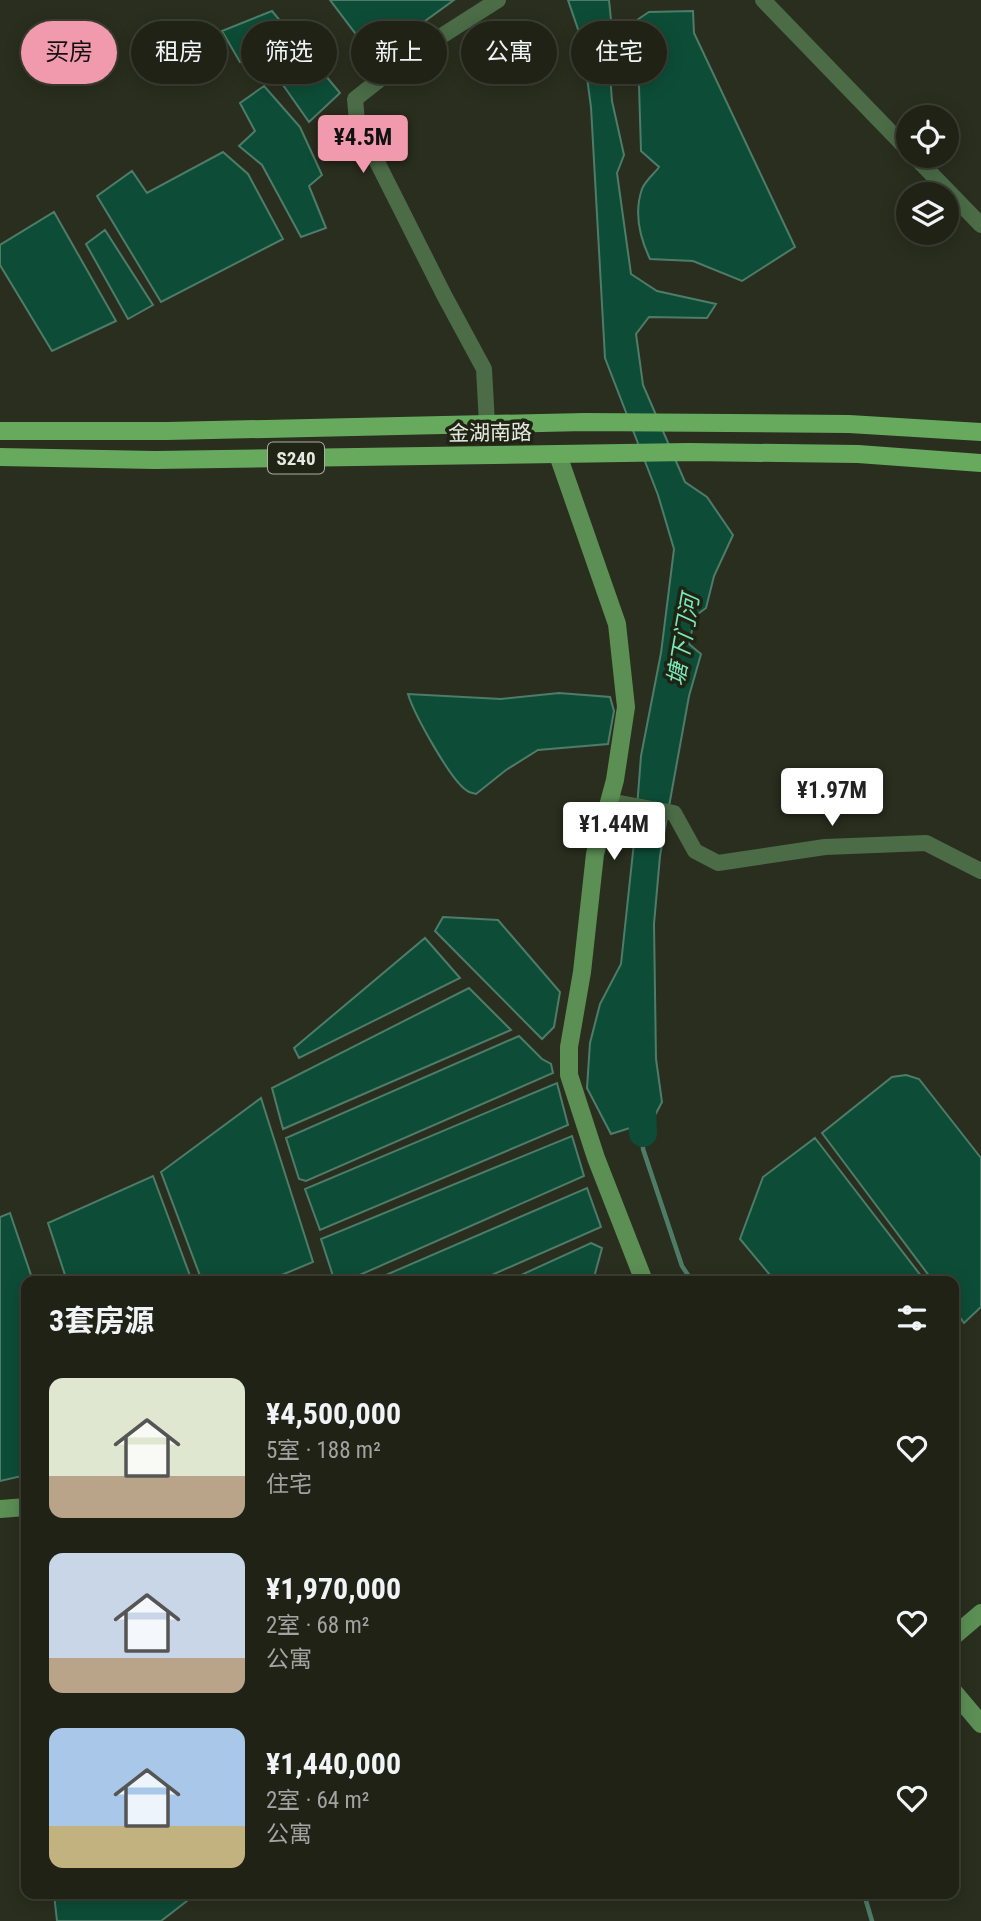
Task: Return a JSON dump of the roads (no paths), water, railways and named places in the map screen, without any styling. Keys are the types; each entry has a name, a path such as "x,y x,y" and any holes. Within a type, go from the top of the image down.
{"main road":[{"name":"金湖南路","path":"0,431 181,431 585,422 849,424 981,432"},
{"name":"金湖南路","path":"0,457 155,460 689,452 858,454 981,463"}],"street":[{"path":"487,424 484,369 357,122 355,99 407,58 498,0"},
{"path":"763,0 896,138"},
{"path":"926,168 981,225"},
{"path":"558,455 617,624 626,707 610,801 595,854 582,972 569,1047 569,1075 596,1158 642,1276"},
{"path":"610,801 674,813 695,851 718,863 825,847 926,843 981,871"},
{"path":"0,1509 21,1507"},
{"path":"959,1632 981,1613"},
{"path":"959,1698 981,1724"}],"water":[{"path":"330,0 454,0 425,21 351,21 351,28"},
{"path":"568,0 609,0 611,21 575,21"},
{"path":"272,11 280,21 247,21"},
{"path":"693,11 694,33 795,247 742,281 693,261 650,259 643,242 638,207 642,189 659,167 641,151 639,84 667,84 667,21 637,21 649,12"},
{"path":"241,23 241,62 227,40 227,29"},
{"path":"282,84 333,84 340,93 309,122"},
{"path":"588,84 611,84 624,155 617,173 631,274 657,291 716,304 707,318 649,317 636,334 643,385 685,482 707,497 733,535 714,576 706,608 695,616 689,644 701,654 689,696 660,856 654,924 656,1059 662,1102 652,1121 611,1134 587,1088 590,1043 600,1004 621,964 641,756 661,653 674,549 658,495 605,358"},
{"path":"264,86 300,127 322,175 309,186 326,228 301,237 262,165 239,146 255,131 240,103"},
{"path":"223,152 248,174 283,239 161,302 97,196 132,171 147,193"},
{"path":"54,212 116,321 52,351 0,265 0,245"},
{"path":"105,230 153,305 128,319 86,244"},
{"path":"559,693 610,697 614,711 608,744 538,750 506,770 476,794 459,784 442,760 408,694 501,699"},
{"path":"443,917 498,920 560,992 554,1027 542,1039 435,931"},
{"path":"425,938 460,978 299,1058 294,1048"},
{"path":"469,988 511,1030 283,1129 272,1088"},
{"path":"519,1036 542,1059 551,1064 553,1073 306,1181 299,1179 286,1138"},
{"path":"906,1075 919,1079 981,1158 981,1307 964,1323 959,1316 959,1276 929,1276 822,1133 892,1077"},
{"path":"557,1083 568,1125 320,1230 305,1189"},
{"path":"261,1098 313,1262 279,1276 200,1276 161,1172"},
{"path":"572,1136 584,1176 357,1276 333,1276 321,1239"},
{"path":"815,1138 921,1276 771,1276 740,1239 763,1177"},
{"path":"153,1176 190,1276 65,1276 48,1223"},
{"path":"587,1188 601,1227 489,1276 384,1276"},
{"path":"10,1213 31,1276 21,1276 21,1476 0,1481 0,1217"},
{"path":"591,1243 602,1248 594,1276 519,1276"},
{"path":"55,1899 190,1899 161,1921 57,1921"}],"waterway":[{"name":"塘下门河","path":"641,1087 643,1133"},
{"name":"塘下门河","path":"643,1133 643,1149 682,1266 689,1276"},
{"name":"塘下门河","path":"865,1899 872,1921"}]}
